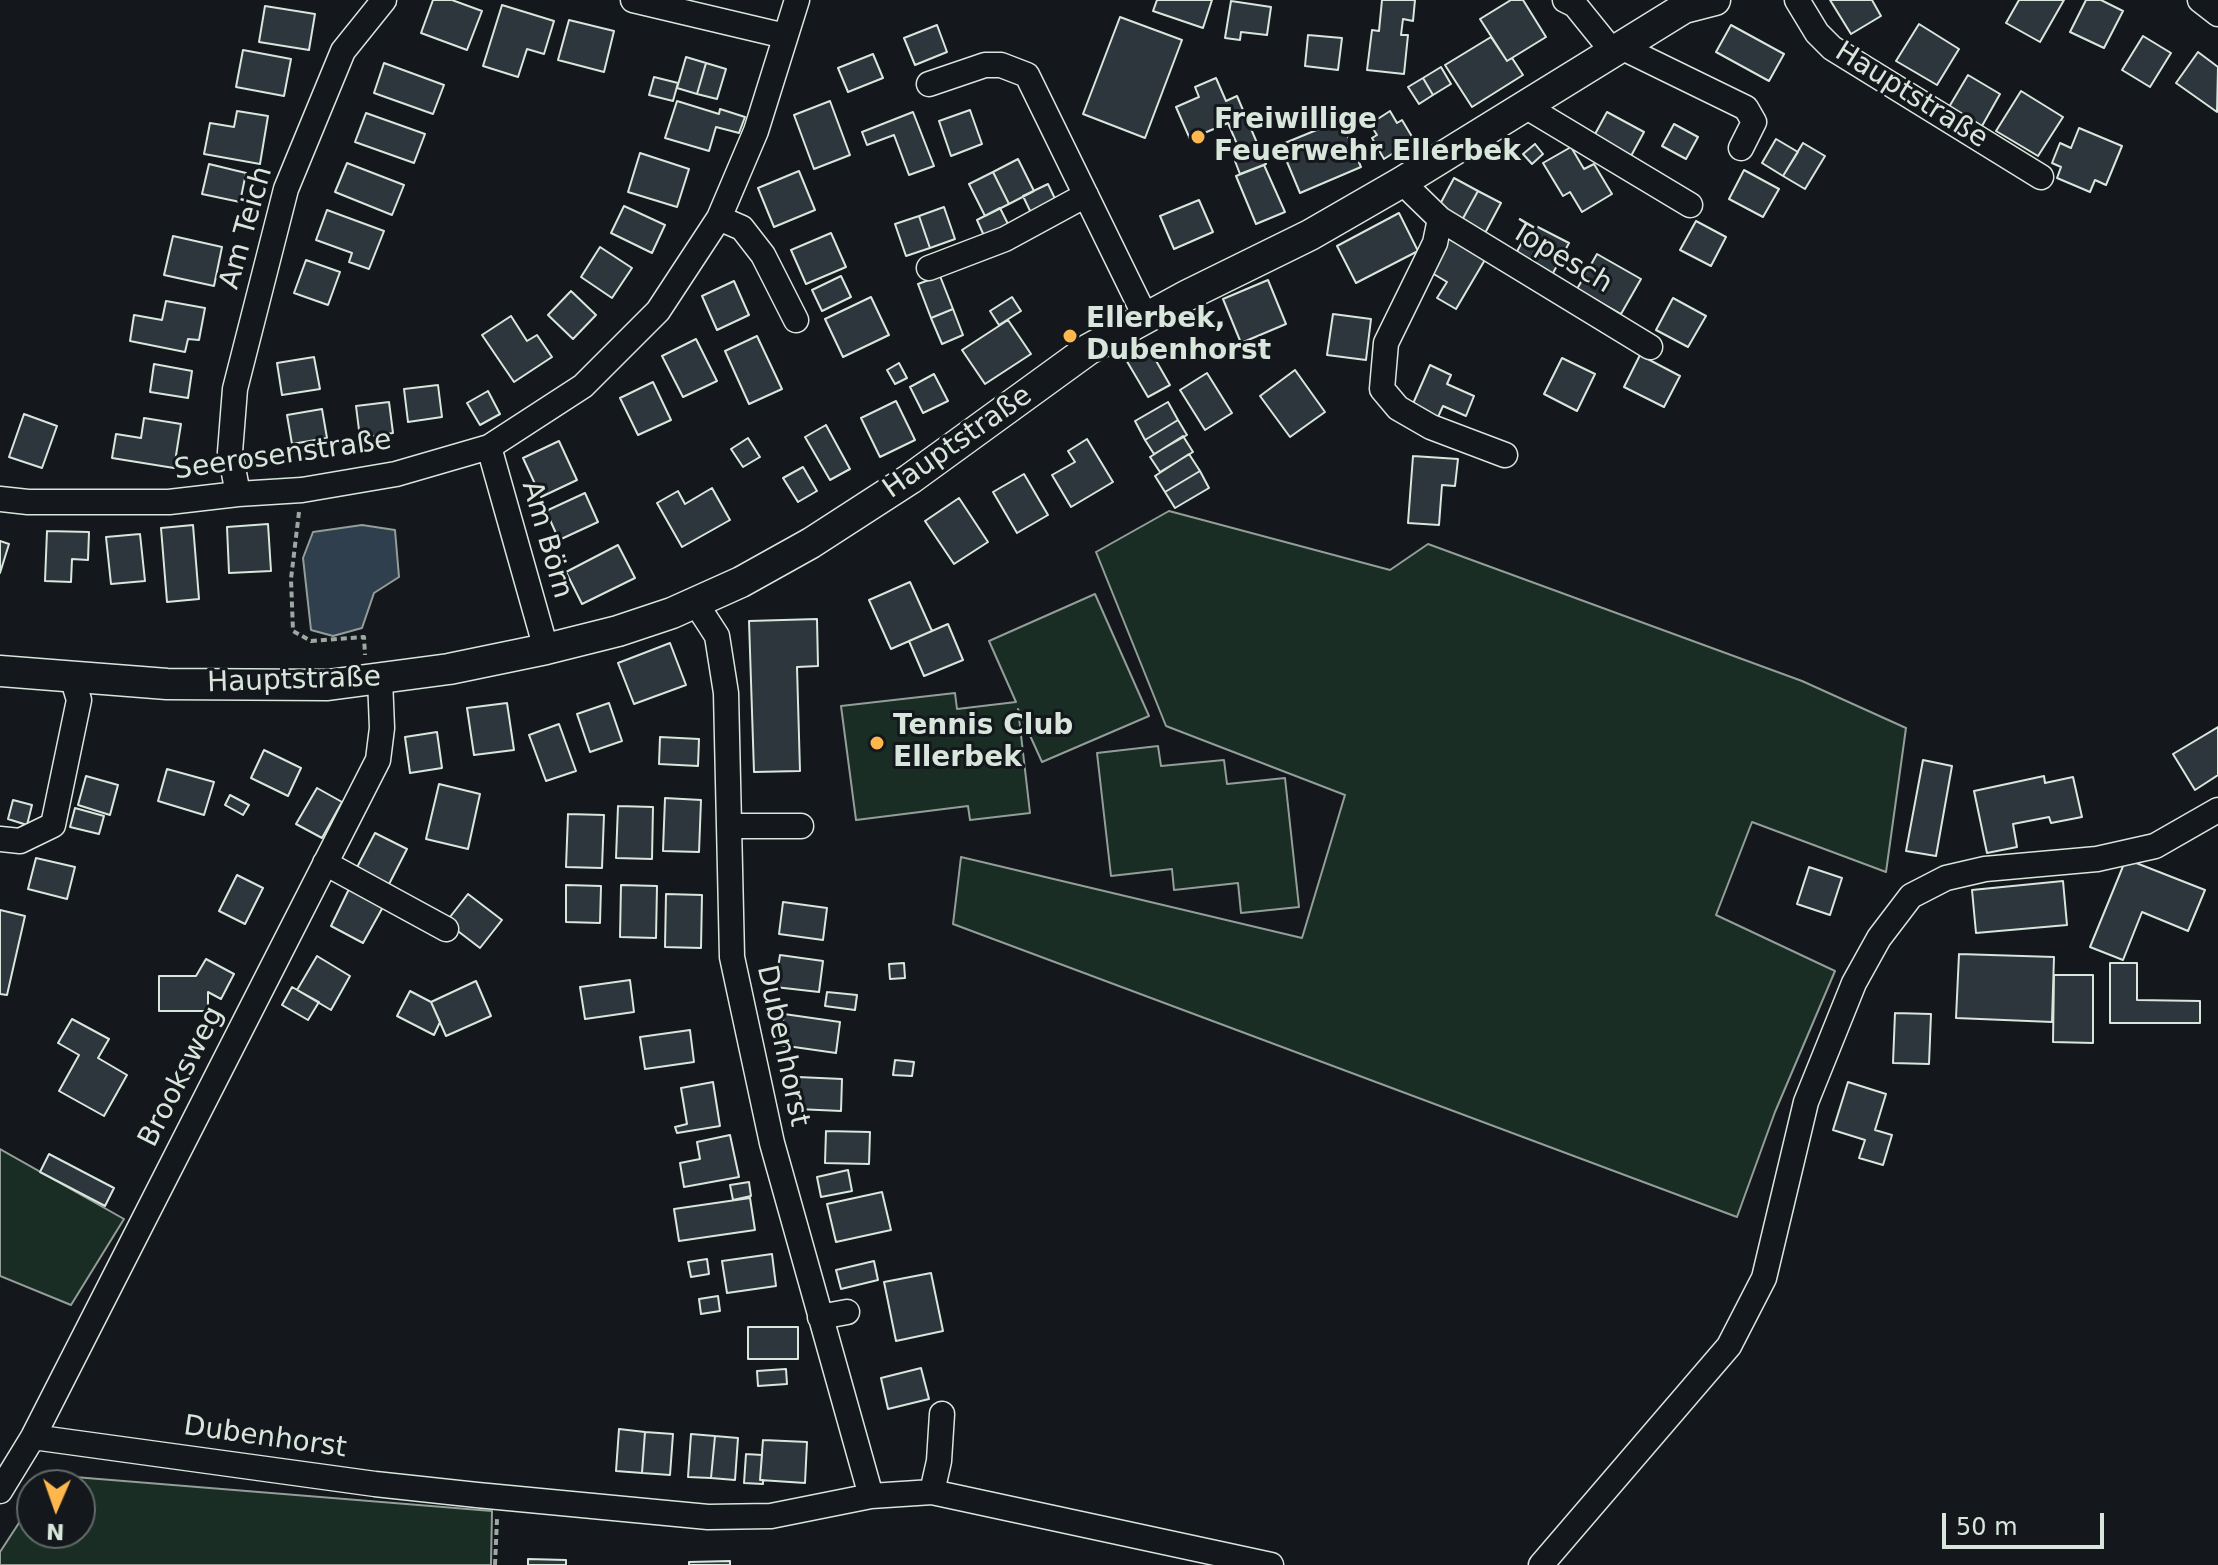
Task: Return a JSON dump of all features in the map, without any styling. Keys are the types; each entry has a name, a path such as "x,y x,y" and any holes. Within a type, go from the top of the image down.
{"main road":[{"name":"Hauptstraße","path":"0,671 167,684 315,686 373,671 449,669 618,631 672,613 741,582 811,543 910,479 1089,349 1310,235 1402,182 1687,4 1715,0"}],"street":[{"name":"Am Teich","path":"238,494 230,452 235,389 286,189 343,51 384,0"},
{"path":"633,0 785,36"},
{"name":"Seerosenstraße","path":"0,499 28,502 169,502 302,490 396,474 489,447 583,386 658,311 719,218 756,131 797,0"},
{"path":"1565,0 1575,5 1617,49 1746,108 1754,122 1741,148"},
{"name":"Hauptstraße","path":"1797,0 1817,33 1832,48 2041,177"},
{"path":"2200,0 2218,14"},
{"path":"929,84 985,65 1001,65 1027,75 1146,318"},
{"path":"1525,106 1690,205"},
{"name":"Topesch","path":"1402,182 1440,219 1650,347"},
{"path":"929,268 1005,239 1086,195"},
{"path":"719,218 742,228 763,255 796,320"},
{"path":"1440,219 1435,243 1386,343 1382,389 1398,408 1431,427 1505,455"},
{"name":"Am Börn","path":"489,447 546,649"},
{"name":"Dubenhorst","path":"695,602 717,636 726,693 732,957 772,1143 871,1496"},
{"name":"Brooksweg","path":"0,1491 33,1437 378,760 382,728 373,671"},
{"path":"0,839 20,841 53,825 79,700 72,677"},
{"path":"1541,1565 1729,1346 1764,1278 1806,1102 1854,983 1879,938 1911,896 1946,878 1985,869 2097,859 2155,846 2218,810"},
{"path":"729,826 801,826"},
{"path":"325,863 446,929"},
{"path":"820,1317 847,1312"},
{"path":"932,1492 939,1461 942,1414"},
{"name":"Dubenhorst","path":"33,1437 359,1482 708,1517 771,1516 871,1496 932,1492 1271,1565"}],"path":[{"path":"302,490 291,579 293,631 311,641 364,637 373,671"},
{"path":"495,1565 497,1497"}],"green space":[{"path":"1169,511 1390,570 1428,544 1802,681 1906,728 1886,872 1752,822 1716,915 1835,971 1775,1112 1737,1217 953,924 961,857 1302,938 1345,795 1166,726 1096,552"},
{"path":"1095,594 1149,716 1042,762 1018,709 1030,813 970,820 968,806 856,820 841,706 955,693 957,709 1016,702 989,641"},
{"path":"1158,746 1161,766 1224,760 1227,784 1285,778 1299,907 1241,913 1238,883 1174,890 1172,869 1111,876 1097,753"},
{"path":"0,1149 124,1219 71,1305 0,1276"},
{"path":"96,1479 492,1511 491,1565 0,1565 0,1552 16,1528 16,1549 96,1549"}],"water":[{"path":"362,525 395,530 399,577 374,593 362,628 333,636 311,630 303,558 313,532"}],"building":[{"path":"433,0 452,0 482,11 467,50 421,33"},
{"path":"1157,0 1212,0 1203,28 1153,11"},
{"path":"1382,0 1415,0 1413,21 1403,19 1401,35 1408,35 1404,74 1367,70 1372,30 1379,31"},
{"path":"1511,0 1523,0 1546,37 1507,61 1480,19"},
{"path":"1830,0 1872,0 1881,16 1851,34"},
{"path":"2019,0 2064,0 2040,42 2006,23"},
{"path":"2086,0 2101,0 2123,11 2104,48 2070,32"},
{"path":"1231,1 1271,7 1267,35 1241,32 1240,40 1225,38"},
{"path":"502,5 554,21 544,54 527,49 518,77 483,66"},
{"path":"265,6 315,14 309,50 259,42"},
{"path":"1120,17 1182,40 1145,138 1083,114"},
{"path":"569,20 614,31 604,72 558,60"},
{"path":"1919,24 1959,49 1937,85 1896,61"},
{"path":"937,25 947,52 915,65 904,38"},
{"path":"1731,25 1784,54 1769,81 1716,52"},
{"path":"1308,35 1342,38 1338,70 1305,66"},
{"path":"2143,36 2171,53 2150,87 2122,70"},
{"path":"1491,37 1507,61 1512,58 1523,75 1472,107 1445,65"},
{"path":"243,50 291,59 284,96 236,87"},
{"path":"2198,52 2218,67 2217,112 2176,83"},
{"path":"873,54 883,78 848,92 838,68"},
{"path":"686,57 706,63 697,94 677,88"},
{"path":"384,63 444,85 433,114 374,93"},
{"path":"706,63 726,69 717,99 697,94"},
{"path":"1441,67 1451,84 1433,95 1423,78"},
{"path":"1968,75 2000,94 1982,126 1949,107"},
{"path":"654,77 678,83 673,101 649,95"},
{"path":"1216,78 1226,101 1237,96 1266,164 1240,174 1235,161 1243,158 1228,123 1190,139 1176,107 1199,97 1195,87"},
{"path":"1423,78 1433,95 1419,104 1408,87"},
{"path":"2021,91 2063,117 2038,156 1996,131"},
{"path":"677,101 719,114 720,109 745,117 739,133 716,127 709,151 665,138"},
{"path":"830,101 850,155 814,169 794,115"},
{"path":"970,110 982,144 951,156 939,121"},
{"path":"237,111 268,116 260,164 204,154 210,123 234,127"},
{"path":"1390,111 1397,123 1402,120 1414,140 1384,159 1372,138 1377,135 1370,124"},
{"path":"913,112 934,166 909,175 894,135 867,145 862,132"},
{"path":"1607,112 1644,132 1631,156 1594,136"},
{"path":"366,113 425,134 414,163 355,142"},
{"path":"1341,120 1361,167 1300,193 1280,145"},
{"path":"1674,124 1698,137 1686,159 1662,146"},
{"path":"2079,128 2122,146 2106,185 2095,180 2090,192 2057,178 2061,167 2052,163 2060,143 2071,148"},
{"path":"1776,139 1798,152 1783,176 1762,163"},
{"path":"1803,143 1825,156 1805,189 1783,176"},
{"path":"1535,144 1543,154 1532,164 1523,154"},
{"path":"1571,147 1584,169 1594,164 1612,194 1582,212 1570,192 1563,196 1543,163"},
{"path":"640,153 689,169 677,207 628,192"},
{"path":"1018,159 1034,191 1009,204 993,172"},
{"path":"347,163 404,185 392,215 335,192"},
{"path":"209,164 246,173 240,202 202,194"},
{"path":"1264,165 1285,212 1256,224 1236,176"},
{"path":"1744,170 1779,189 1763,217 1729,199"},
{"path":"799,171 815,210 774,227 758,188"},
{"path":"993,172 1009,204 985,216 969,184"},
{"path":"1454,178 1478,191 1461,222 1437,210"},
{"path":"1048,184 1057,203 1032,215 1023,196"},
{"path":"1478,191 1501,203 1484,235 1461,222"},
{"path":"1199,200 1213,232 1174,249 1160,216"},
{"path":"624,206 665,225 652,253 611,233"},
{"path":"944,207 955,239 930,248 919,216"},
{"path":"1000,208 1009,226 985,238 977,220"},
{"path":"327,210 384,231 369,269 349,262 352,253 316,240"},
{"path":"1399,213 1418,251 1356,283 1337,246"},
{"path":"919,216 930,248 906,256 895,224"},
{"path":"1696,221 1726,237 1711,266 1680,250"},
{"path":"1532,224 1569,243 1552,275 1515,255"},
{"path":"831,233 846,267 806,284 791,250"},
{"path":"1447,235 1486,258 1456,309 1437,298 1447,282 1427,270"},
{"path":"173,236 222,247 214,286 164,275"},
{"path":"600,247 632,268 612,298 581,277"},
{"path":"1597,254 1641,279 1621,314 1577,289"},
{"path":"306,260 340,272 328,305 294,293"},
{"path":"841,276 851,297 822,311 812,290"},
{"path":"940,276 953,309 931,318 918,284"},
{"path":"1268,280 1286,324 1241,343 1223,299"},
{"path":"734,281 749,315 717,330 702,296"},
{"path":"571,291 596,315 573,339 548,315"},
{"path":"871,297 889,335 843,357 825,319"},
{"path":"1012,297 1021,311 999,325 990,311"},
{"path":"1673,298 1706,316 1688,347 1656,330"},
{"path":"166,301 205,308 199,340 188,339 185,352 130,341 134,315 162,320"},
{"path":"953,309 963,335 942,344 931,318"},
{"path":"1333,314 1371,319 1366,360 1327,355"},
{"path":"511,316 527,341 537,335 552,357 514,382 482,335"},
{"path":"1008,320 1031,354 985,384 962,350"},
{"path":"757,336 782,389 749,404 725,351"},
{"path":"696,339 717,381 683,397 662,356"},
{"path":"1147,345 1170,385 1148,397 1125,358"},
{"path":"1640,355 1680,376 1664,407 1624,387"},
{"path":"314,357 320,389 282,395 277,363"},
{"path":"1562,358 1595,374 1577,411 1544,394"},
{"path":"899,363 907,378 895,384 887,370"},
{"path":"154,364 192,371 188,398 150,392"},
{"path":"1430,365 1451,375 1447,384 1474,396 1466,416 1443,406 1438,417 1412,406"},
{"path":"1295,370 1325,412 1290,437 1260,396"},
{"path":"1207,373 1232,413 1205,430 1180,390"},
{"path":"934,374 948,401 923,413 910,387"},
{"path":"653,382 671,420 638,435 620,398"},
{"path":"438,385 442,417 408,422 404,389"},
{"path":"488,391 500,414 480,425 467,403"},
{"path":"896,401 915,440 880,457 861,418"},
{"path":"389,402 393,433 360,438 356,406"},
{"path":"1168,402 1178,420 1145,440 1135,421"},
{"path":"322,409 327,438 292,444 287,415"},
{"path":"24,414 57,426 42,468 9,457"},
{"path":"144,418 181,424 174,468 112,458 116,434 141,438"},
{"path":"1178,420 1187,435 1154,454 1145,440"},
{"path":"826,425 850,469 830,480 805,437"},
{"path":"1183,436 1193,452 1160,472 1150,457"},
{"path":"748,438 760,457 743,467 731,449"},
{"path":"1087,439 1113,482 1071,507 1052,475 1075,462 1068,451"},
{"path":"559,441 577,480 541,497 523,458"},
{"path":"1189,454 1200,471 1165,492 1155,476"},
{"path":"1413,456 1458,459 1455,486 1442,485 1439,525 1408,523"},
{"path":"803,467 817,491 798,502 783,478"},
{"path":"1200,471 1209,488 1175,508 1165,492"},
{"path":"1024,474 1048,515 1017,533 993,492"},
{"path":"712,488 730,520 682,547 657,503 678,491 685,504"},
{"path":"585,493 598,522 559,540 546,511"},
{"path":"959,498 988,542 954,564 925,521"},
{"path":"268,524 271,571 229,573 227,527"},
{"path":"193,525 199,599 167,602 161,528"},
{"path":"47,531 89,532 88,560 72,559 71,582 45,581"},
{"path":"140,534 145,581 111,584 106,537"},
{"path":"0,541 9,544 0,573"},
{"path":"618,545 635,578 582,604 566,572"},
{"path":"910,582 932,631 891,649 869,600"},
{"path":"817,619 818,666 797,667 800,771 754,772 749,621"},
{"path":"948,624 963,660 924,676 909,641"},
{"path":"670,643 686,685 634,704 618,663"},
{"path":"507,703 514,750 474,755 467,708"},
{"path":"609,703 622,741 590,752 577,714"},
{"path":"559,724 576,771 546,781 529,735"},
{"path":"2218,727 2218,775 2195,790 2173,754"},
{"path":"437,732 442,768 410,773 405,737"},
{"path":"660,737 699,739 698,766 659,764"},
{"path":"264,750 301,768 288,796 251,778"},
{"path":"1923,760 1952,766 1936,856 1906,851"},
{"path":"167,769 214,782 204,815 158,801"},
{"path":"86,776 118,785 110,815 78,805"},
{"path":"2044,776 2045,783 2073,777 2082,817 2051,823 2049,817 2013,824 2017,847 1987,853 1974,791"},
{"path":"439,784 480,794 468,849 426,839"},
{"path":"317,788 342,802 322,838 296,824"},
{"path":"230,795 249,805 243,815 225,805"},
{"path":"665,798 701,800 699,852 663,851"},
{"path":"13,800 32,805 27,825 8,819"},
{"path":"618,806 653,807 652,859 616,858"},
{"path":"75,808 104,816 99,834 70,827"},
{"path":"568,814 604,815 602,868 566,867"},
{"path":"375,833 407,849 386,890 354,873"},
{"path":"36,858 75,867 67,899 28,889"},
{"path":"2126,859 2205,890 2188,931 2142,912 2123,960 2090,947"},
{"path":"1809,867 1842,878 1830,915 1797,904"},
{"path":"237,875 263,888 245,924 219,911"},
{"path":"2063,881 2067,925 1976,933 1972,890"},
{"path":"566,885 601,886 600,923 566,922"},
{"path":"621,885 657,886 656,938 620,937"},
{"path":"349,889 383,907 363,943 331,926"},
{"path":"468,894 502,920 480,948 446,922"},
{"path":"666,894 702,895 701,948 665,947"},
{"path":"783,902 827,908 823,940 779,934"},
{"path":"0,910 25,916 7,995 0,994"},
{"path":"1959,954 2054,957 2052,1022 1956,1018"},
{"path":"780,955 823,961 819,992 775,987"},
{"path":"317,956 350,976 331,1010 297,990"},
{"path":"206,959 234,974 221,999 208,992 208,1011 159,1011 159,976 196,976"},
{"path":"904,963 905,978 890,979 889,964"},
{"path":"2110,963 2137,963 2137,1000 2200,1001 2200,1023 2110,1023"},
{"path":"2054,975 2093,975 2093,1043 2053,1042"},
{"path":"630,980 634,1012 585,1019 580,987"},
{"path":"476,981 491,1016 446,1036 431,1002"},
{"path":"292,987 319,1002 308,1020 282,1005"},
{"path":"410,991 431,1002 440,1022 434,1035 397,1016"},
{"path":"827,992 857,995 855,1010 825,1006"},
{"path":"1895,1013 1931,1014 1929,1064 1893,1063"},
{"path":"784,1014 840,1022 836,1053 780,1045"},
{"path":"72,1019 109,1039 98,1058 127,1075 104,1116 59,1091 79,1055 58,1043"},
{"path":"690,1030 694,1062 645,1069 640,1037"},
{"path":"895,1060 914,1062 912,1076 893,1075"},
{"path":"798,1077 842,1079 841,1111 797,1109"},
{"path":"713,1082 720,1126 677,1133 675,1127 687,1124 681,1088"},
{"path":"1848,1082 1886,1094 1875,1130 1892,1135 1883,1165 1859,1158 1865,1140 1833,1130"},
{"path":"826,1131 870,1132 869,1164 825,1163"},
{"path":"730,1135 739,1177 684,1187 680,1163 700,1159 697,1142"},
{"path":"49,1154 114,1188 105,1206 40,1172"},
{"path":"848,1170 852,1191 821,1197 817,1177"},
{"path":"749,1182 751,1196 733,1200 730,1185"},
{"path":"882,1192 891,1230 836,1242 827,1204"},
{"path":"750,1198 755,1230 679,1241 674,1209"},
{"path":"772,1254 776,1286 727,1293 722,1261"},
{"path":"707,1259 709,1274 691,1277 688,1262"},
{"path":"874,1261 878,1280 841,1289 836,1270"},
{"path":"931,1273 943,1331 896,1341 884,1282"},
{"path":"718,1296 720,1311 701,1314 699,1299"},
{"path":"748,1327 798,1327 798,1359 748,1359"},
{"path":"921,1368 929,1399 888,1409 881,1378"},
{"path":"786,1369 787,1384 758,1386 757,1371"},
{"path":"619,1429 645,1432 642,1473 616,1471"},
{"path":"645,1432 673,1434 670,1475 642,1473"},
{"path":"691,1434 715,1436 711,1478 688,1477"},
{"path":"715,1436 738,1438 735,1480 711,1478"},
{"path":"763,1440 807,1442 805,1483 760,1480"},
{"path":"746,1454 762,1455 760,1480 763,1484 744,1483"},
{"path":"528,1559 566,1560 566,1565 528,1565"},
{"path":"730,1561 730,1565 689,1565 689,1562"}],"place":[{"name":"Freiwillige Feuerwehr Ellerbek","path":"1198,137"},
{"name":"Ellerbek, Dubenhorst","path":"1070,336"},
{"name":"Tennis Club Ellerbek","path":"877,743"}]}
